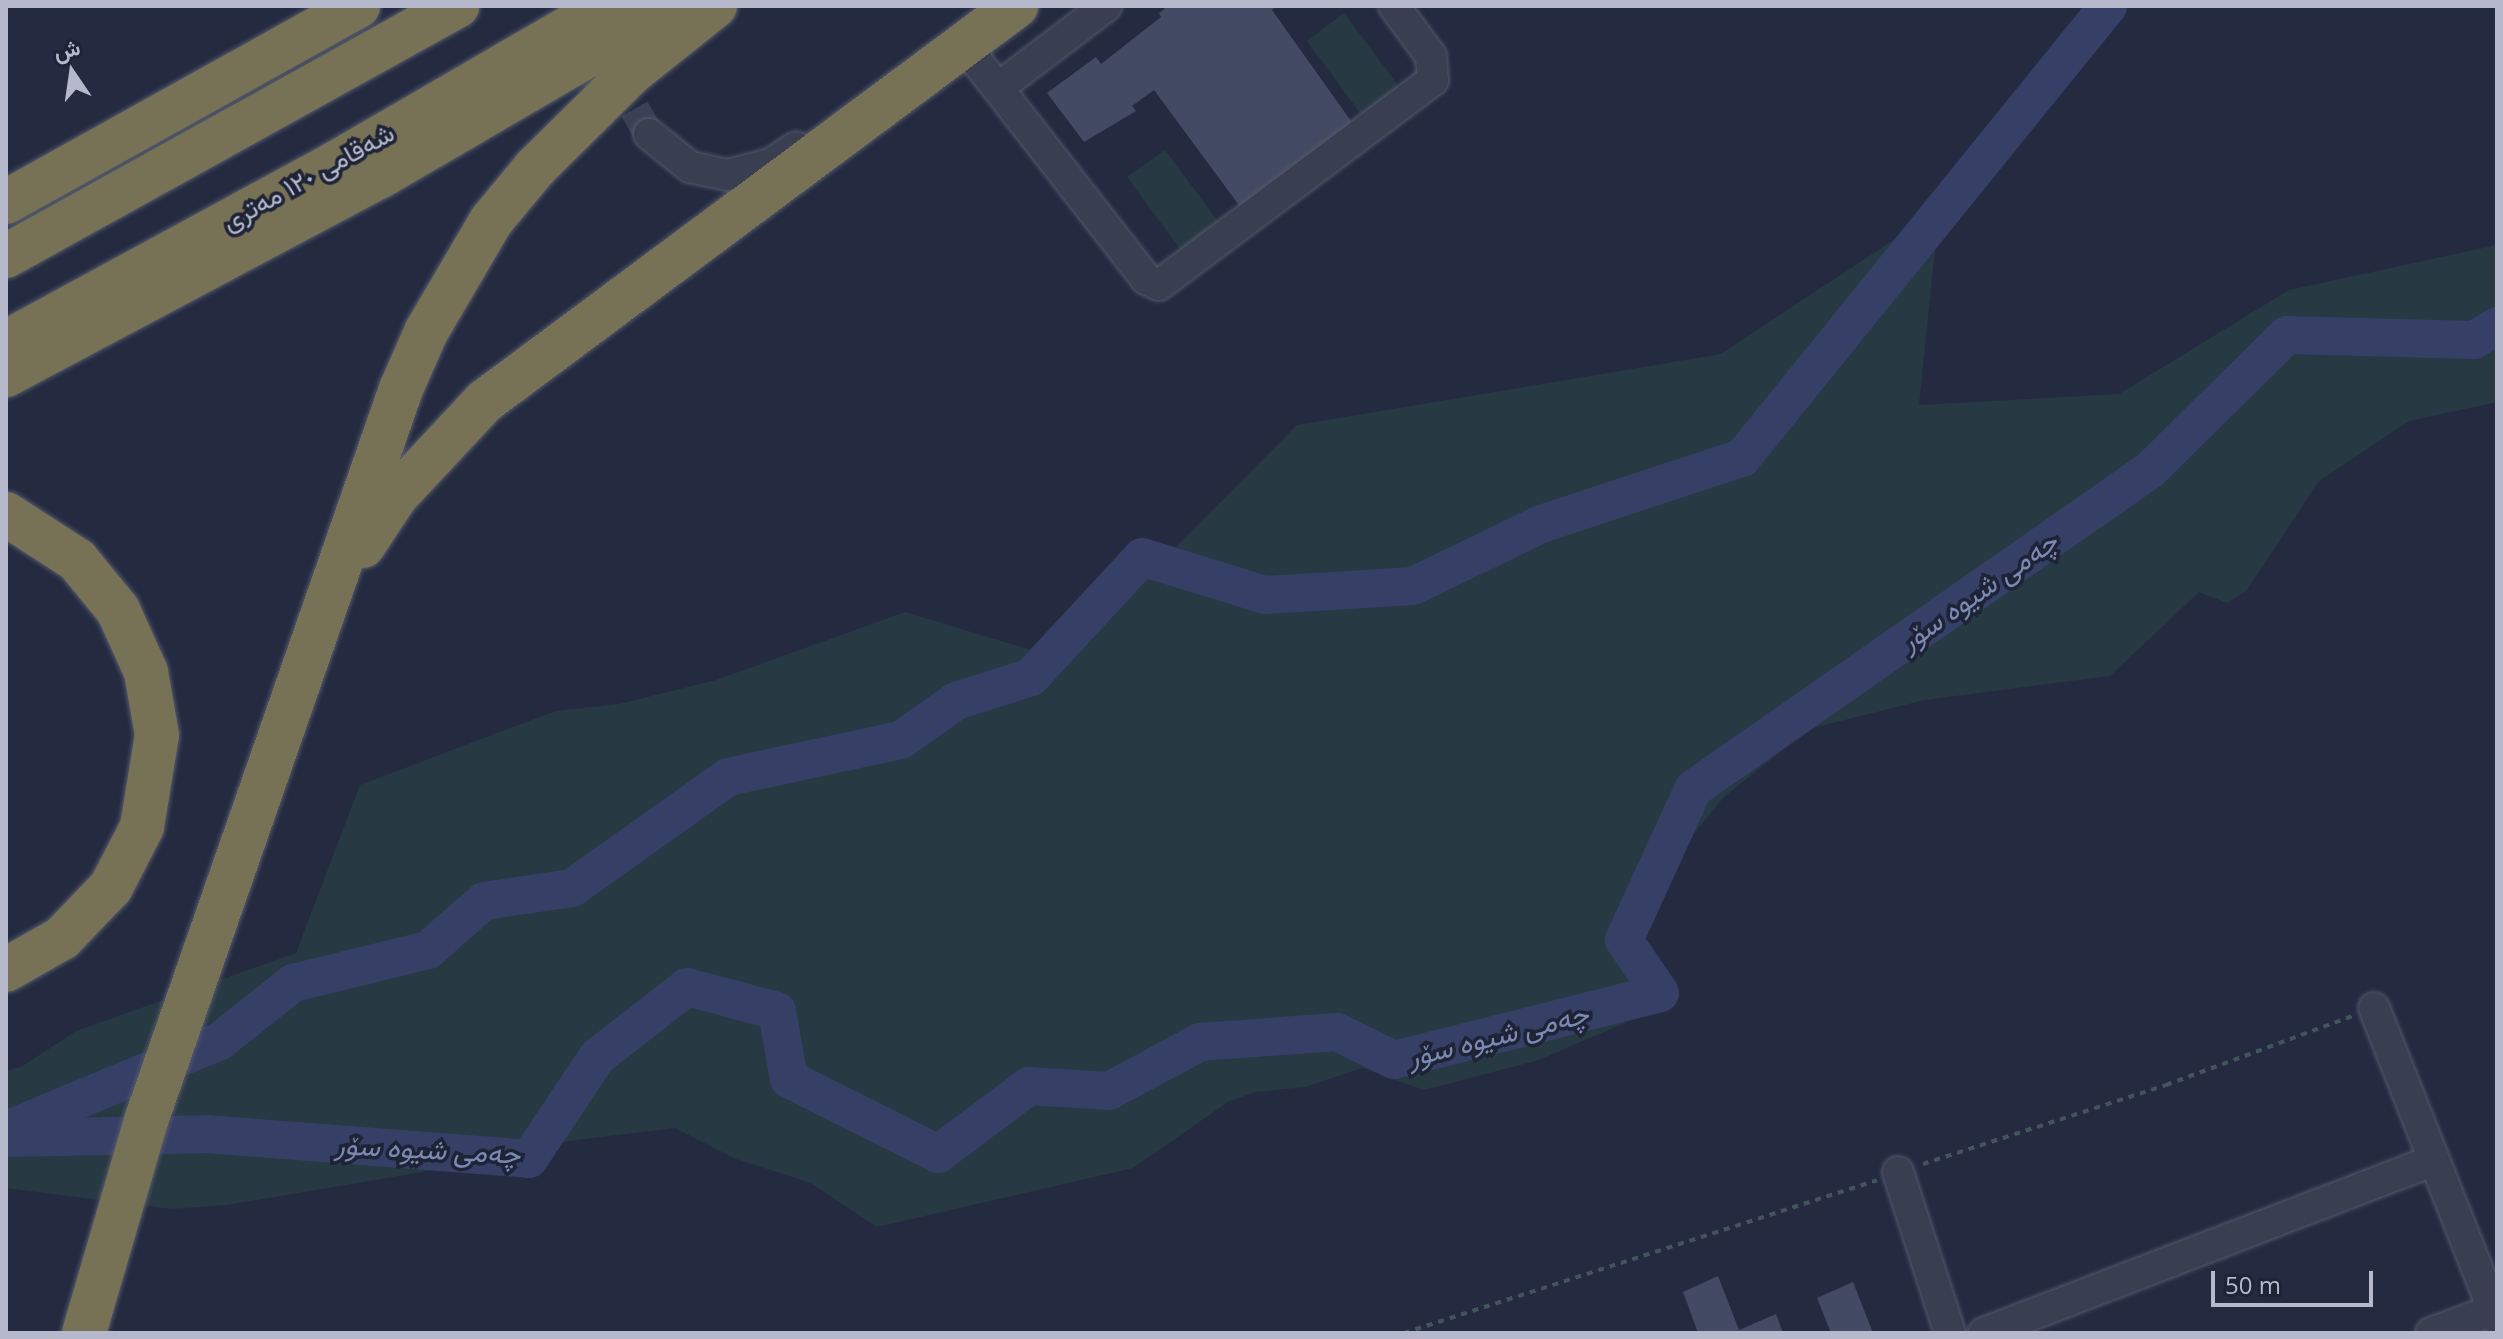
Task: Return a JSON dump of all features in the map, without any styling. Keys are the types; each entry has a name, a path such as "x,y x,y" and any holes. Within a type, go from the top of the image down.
{"highway":[{"path":"6,202 358,6"},
{"path":"6,256 457,6"},
{"name":"شەقامی ١٢٠ مەتری","path":"6,342 334,164 607,6"},
{"path":"6,375 352,192 673,6"},
{"path":"84,1333 126,1178 310,661 401,389 459,271 491,221 572,129 632,72 715,6"},
{"path":"310,661 366,541 396,496 485,401 1016,6"},
{"path":"6,514 77,560 118,610 146,672 157,735 149,803 124,867 80,923 42,952 6,970"}],"street":[{"path":"649,134 677,160 709,173 728,175 771,164 984,6"},
{"path":"998,88 1106,6"},
{"path":"964,45 1146,279 1159,285 1433,80 1431,56 1394,6"},
{"path":"2374,1008 2495,1314 2431,1333"},
{"path":"1984,1333 2433,1161"},
{"path":"1898,1172 1950,1333"}],"shaded area":[{"path":"1344,13 1401,89 1363,117 1307,41"},
{"path":"1165,150 1221,225 1183,253 1127,177"},
{"path":"1939,210 1919,405 2119,394 2289,290 2497,245 2497,402 2409,421 2318,482 2246,591 2227,603 2199,592 2110,676 1925,700 1809,729 1724,797 1639,900 1644,1015 1536,1061 1424,1090 1362,1068 1306,1087 1256,1092 1228,1102 1133,1168 877,1227 811,1183 736,1159 675,1128 568,1141 457,1166 227,1205 171,1209 6,1188 6,1071 21,1067 76,1031 296,953 360,785 556,711 619,704 716,680 905,612 1064,660 1297,425 1721,354"}],"building":[{"path":"1168,6 1277,6 1272,10 1356,128 1244,212 1154,90 1132,106 1136,111 1084,142 1047,93 1096,57 1101,64 1161,17 1159,13"},
{"path":"1718,1276 1739,1330 1776,1314 1783,1333 1698,1333 1683,1292"},
{"path":"1853,1282 1873,1333 1831,1333 1817,1298"}],"waterway":[{"path":"6,1130 220,1041 293,983 428,950 484,901 572,888 728,777 901,740 956,701 1031,677 1142,557 1265,595 1413,586 1541,524 1742,458 2108,6"},
{"name":"چەمی شیوە سۆر","path":"6,1138 206,1134 529,1159 597,1057 687,987 777,1011 789,1079 938,1154 1029,1086 1109,1091 1200,1042 1337,1032 1394,1060 1660,993 1624,940 1693,789 2150,470 2287,335 2474,340 2497,326"}],"tunnel":[{"path":"612,70 649,134"}]}
